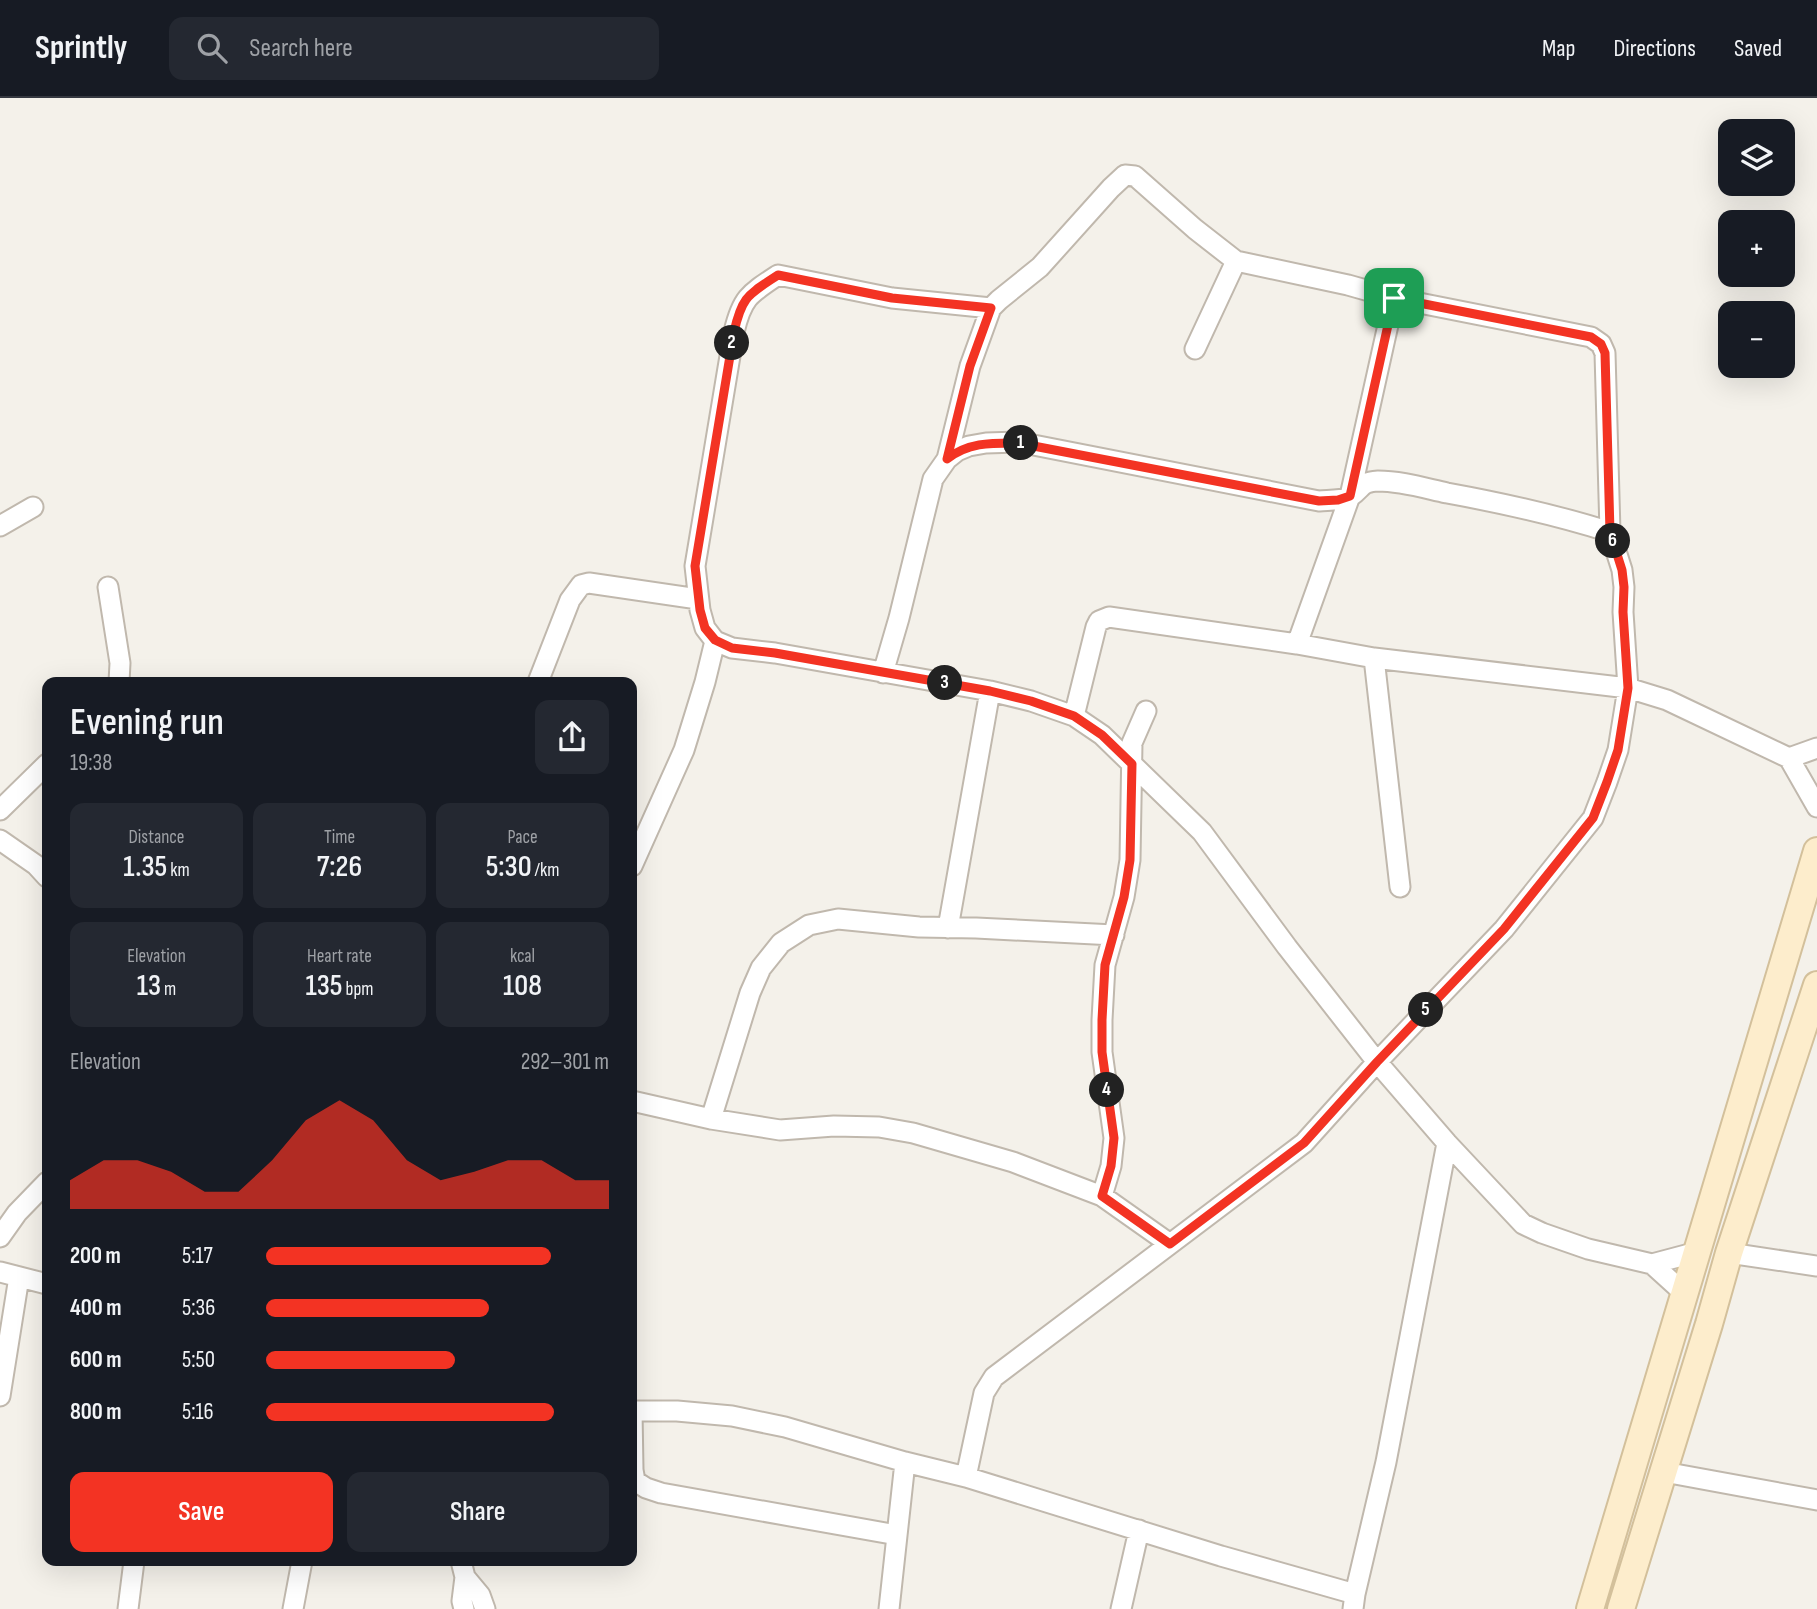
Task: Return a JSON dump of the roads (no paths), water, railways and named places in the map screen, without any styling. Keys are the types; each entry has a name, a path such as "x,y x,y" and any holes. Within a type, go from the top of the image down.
{"main road":[{"path":"1590,1609 1817,851"},
{"path":"1621,1609 1729,1253 1817,985"},
{"path":"1717,1188 1748,1196"},
{"path":"1601,1569 1630,1575"}],"street":[{"path":"947,459 970,366 991,308 1040,267 1111,188 1125,175 1130,174 1236,261 1357,287 1394,298 1584,335 1601,344 1605,353 1610,532 1622,570 1624,587 1628,688 1618,750 1593,818 1504,929 1304,1143 994,1377 984,1394 965,1477"},
{"path":"1195,349 1236,261"},
{"path":"991,308 892,298 778,275 754,290 744,301 734,332 695,566 698,599 705,628 715,640 732,648 775,653 990,691 1031,701 1074,716 1102,735 1202,832 1377,1062 1447,1143 1523,1224 1588,1249 1652,1264 1697,1252"},
{"path":"1297,644 1350,496 1394,298"},
{"path":"883,673 933,479 947,459 969,446 1018,443 1319,501 1350,496 1364,482 1392,482 1494,502 1580,522 1610,532"},
{"path":"0,526 33,507"},
{"path":"540,677 570,600 581,585 589,583 698,599"},
{"path":"108,587 120,663 119,677"},
{"path":"1074,716 1096,627 1099,621 1109,617 1374,658 1628,688 1667,700 1789,758 1817,807"},
{"path":"637,844 684,750 715,640"},
{"path":"1374,658 1400,887"},
{"path":"948,928 990,691"},
{"path":"1102,1196 1114,1138 1102,1052 1105,965 1124,897 1130,860 1132,743 1146,711"},
{"path":"1789,758 1817,748"},
{"path":"0,810 42,769"},
{"path":"0,840 42,872"},
{"path":"711,1119 750,993 761,968 781,943 809,925 838,919 919,927 1114,935"},
{"path":"637,1102 711,1119 780,1130 834,1126 879,1127 913,1133 1013,1162 1102,1196 1170,1244"},
{"path":"637,1411 677,1411 732,1416 785,1427 965,1477 1139,1530 1354,1602 1386,1462 1447,1143"},
{"path":"0,1237 17,1213 42,1187"},
{"path":"1729,1253 1817,1266"},
{"path":"1652,1264 1684,1293"},
{"path":"0,1396 10,1274 42,1283"},
{"path":"890,1609 905,1462"},
{"path":"1664,1472 1817,1500"},
{"path":"637,1482 661,1493 897,1535"},
{"path":"1121,1609 1139,1530"},
{"path":"128,1609 133,1566"},
{"path":"293,1609 301,1566"},
{"path":"463,1569 461,1601 464,1609"},
{"path":"463,1569 480,1595 485,1609"}]}
